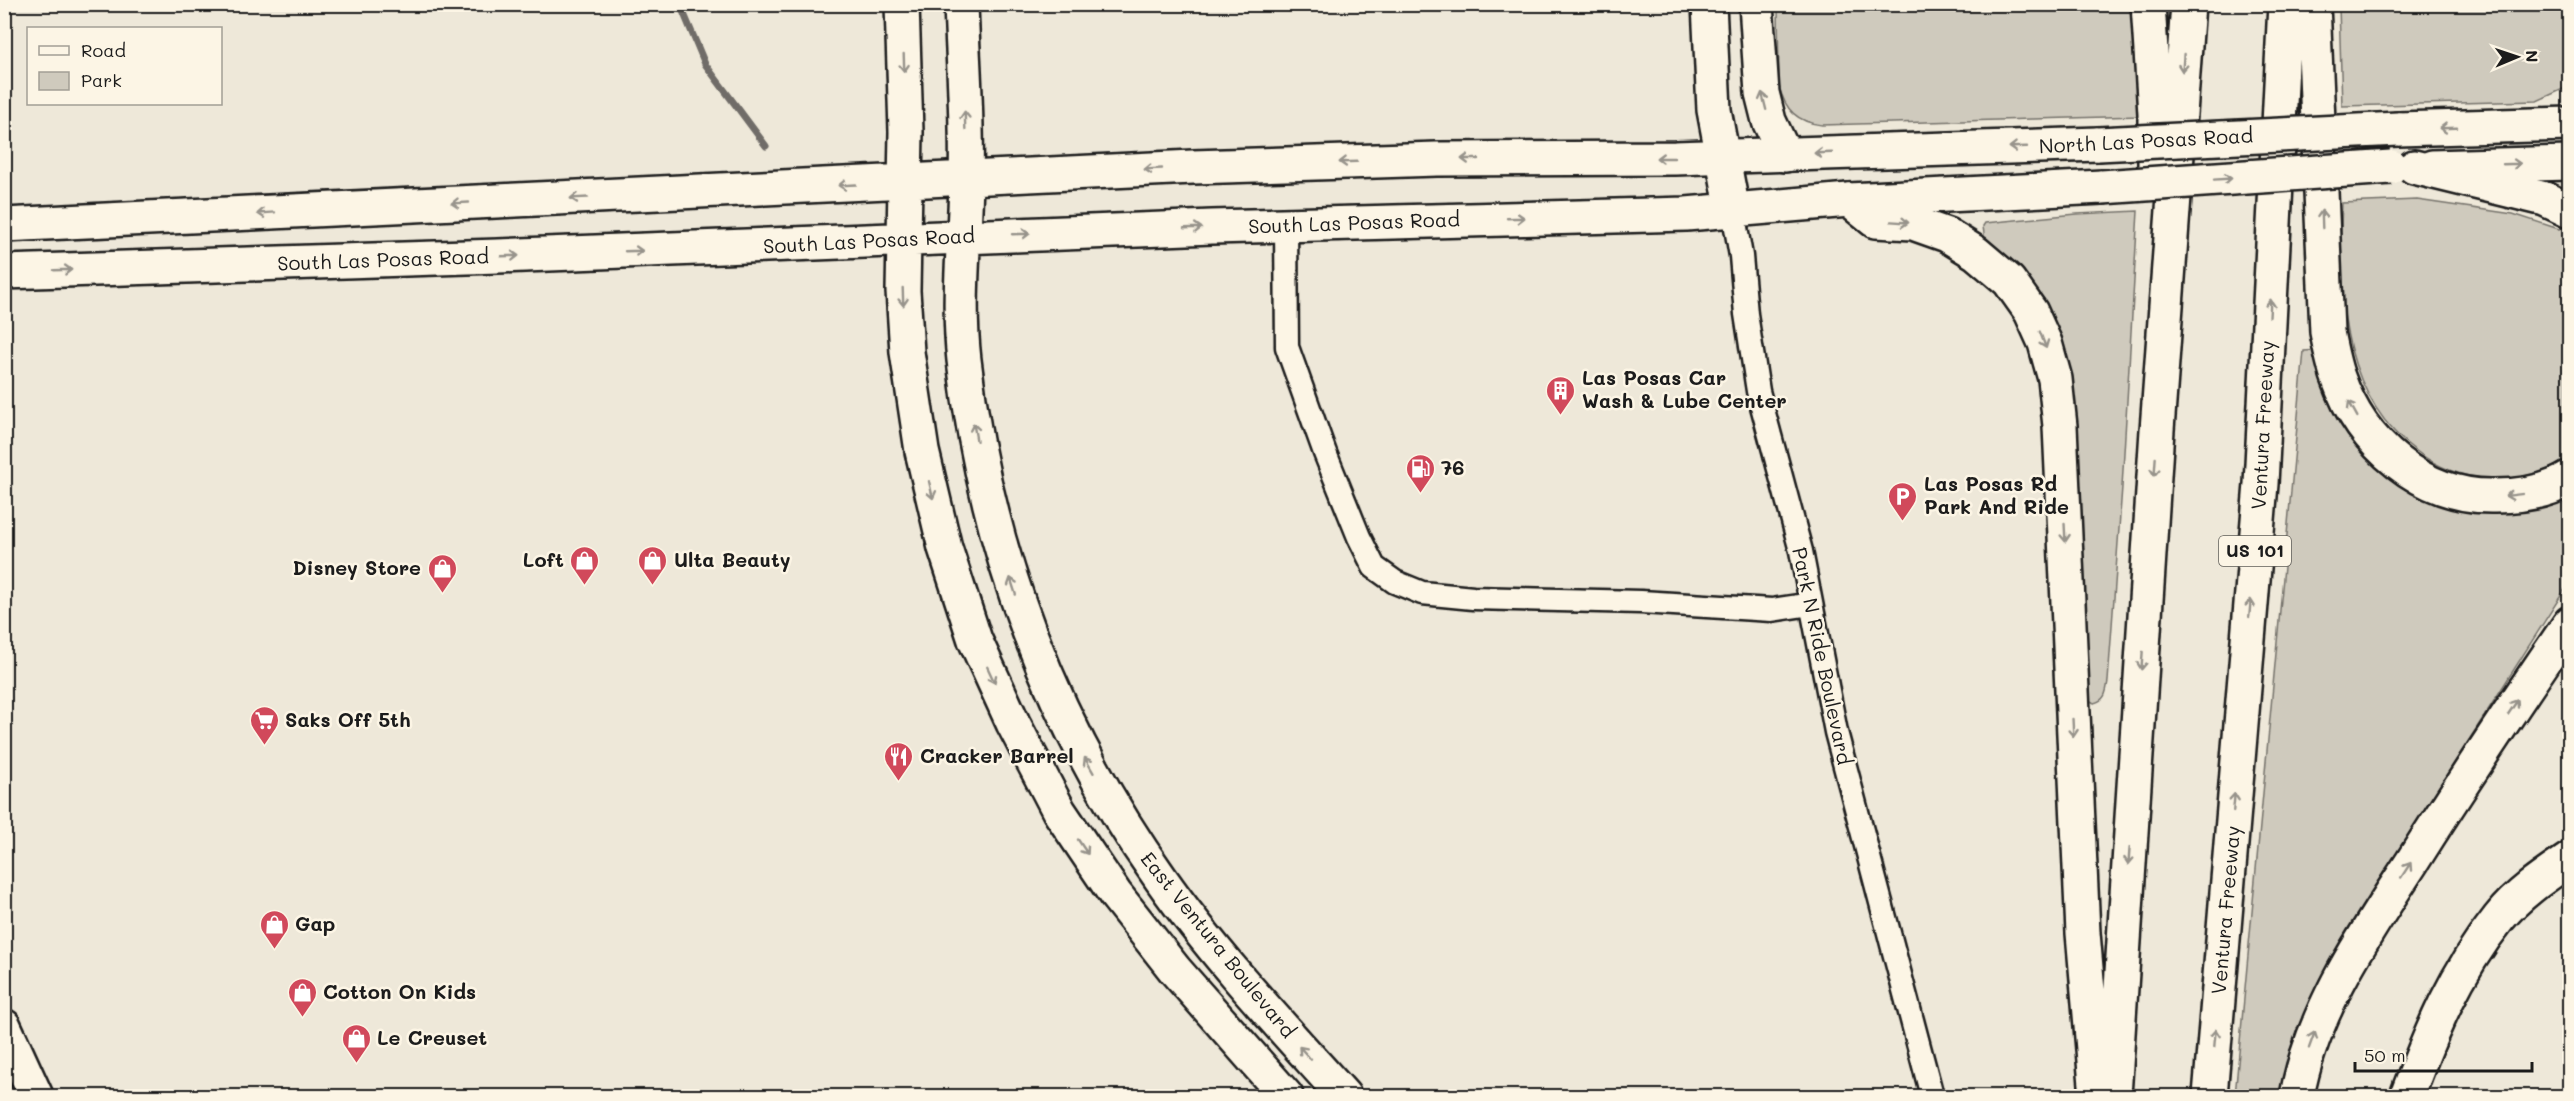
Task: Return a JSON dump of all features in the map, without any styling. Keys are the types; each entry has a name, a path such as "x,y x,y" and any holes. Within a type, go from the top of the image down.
{"main road":[{"path":"902,4 906,132 903,291 907,352 922,451 945,548 975,640 1013,723 1065,820 1115,894 1175,970 1286,1096"},
{"name":"East Ventura Boulevard","path":"961,4 966,179 960,294 964,360 976,436 997,532 1013,586 1044,674 1083,755 1119,816 1162,881 1262,1005 1344,1096"},
{"path":"1709,4 1714,110 1733,211"},
{"path":"1756,4 1762,93 1769,121 1785,155"},
{"path":"2148,4 2155,114 2157,430"},
{"path":"2114,1096 2157,430 2188,4"},
{"name":"Ventura Freeway","path":"2210,1096 2261,484 2285,4"},
{"path":"2313,4 2326,332 2338,377 2350,405 2365,429 2384,451 2406,470 2430,483 2456,492 2481,497 2509,496 2533,492 2562,483 2570,478"},
{"name":"North Las Posas Road","path":"1723,156 2098,144 2398,129 2570,124"},
{"path":"4,225 176,219 291,211 1417,159 1723,156"},
{"name":"North Las Posas Road","path":"1733,211 1849,200 2102,187 2402,167 2570,163"},
{"path":"2402,167 2545,199 2570,211"},
{"path":"1849,200 1875,221 1913,223 1947,235 1976,252 2009,281 2031,312 2045,344 2055,379 2060,426 2083,933 2097,1096"},
{"name":"South Las Posas Road","path":"4,272 1733,211"},
{"path":"4,246 154,236 176,219"},
{"path":"2297,1096 2302,1070 2325,1009 2361,941 2471,769 2570,623"},
{"path":"2407,1096 2439,1012 2500,916 2540,880 2570,859"},
{"path":"4,1026 36,1096"}],"street":[{"name":"Park N Ride Boulevard","path":"1733,211 1758,391 1801,551 1836,732 1932,1096"},
{"path":"1286,225 1287,347 1325,453 1359,537 1374,567 1395,582 1422,593 1473,598 1641,602 1772,610 1811,604"}],"green space":[{"path":"1778,5 2132,5 2140,116 1822,125 1806,121 1799,118 1789,108 1779,86"},
{"path":"2339,5 2569,5 2569,88 2537,101 2342,106"},
{"path":"2417,200 2513,214 2559,229 2562,225 2568,228 2569,458 2558,465 2520,477 2494,479 2451,471 2427,459 2405,442 2383,418 2366,391 2347,331 2341,267 2342,203"},
{"path":"2138,211 2108,681 2103,698 2094,703 2085,693 2074,421 1985,242 1983,226 1985,223 2077,214"},
{"path":"2320,350 2400,479 2569,495 2569,583 2342,939 2319,980 2303,1021 2285,1096 2235,1096 2304,351"}],"waterway":[{"path":"680,4 705,64 766,146"}],"place":[{"name":"Las Posas Car Wash & Lube Center","path":"1561,416"},
{"name":"76","path":"1420,494"},
{"name":"Las Posas Rd Park And Ride","path":"1903,522"},
{"name":"Loft","path":"585,586"},
{"name":"Ulta Beauty","path":"653,586"},
{"name":"Disney Store","path":"442,594"},
{"name":"Saks Off 5th","path":"264,746"},
{"name":"Cracker Barrel","path":"899,782"},
{"name":"Gap","path":"274,950"},
{"name":"Cotton On Kids","path":"302,1018"},
{"name":"Le Creuset","path":"356,1064"}]}
